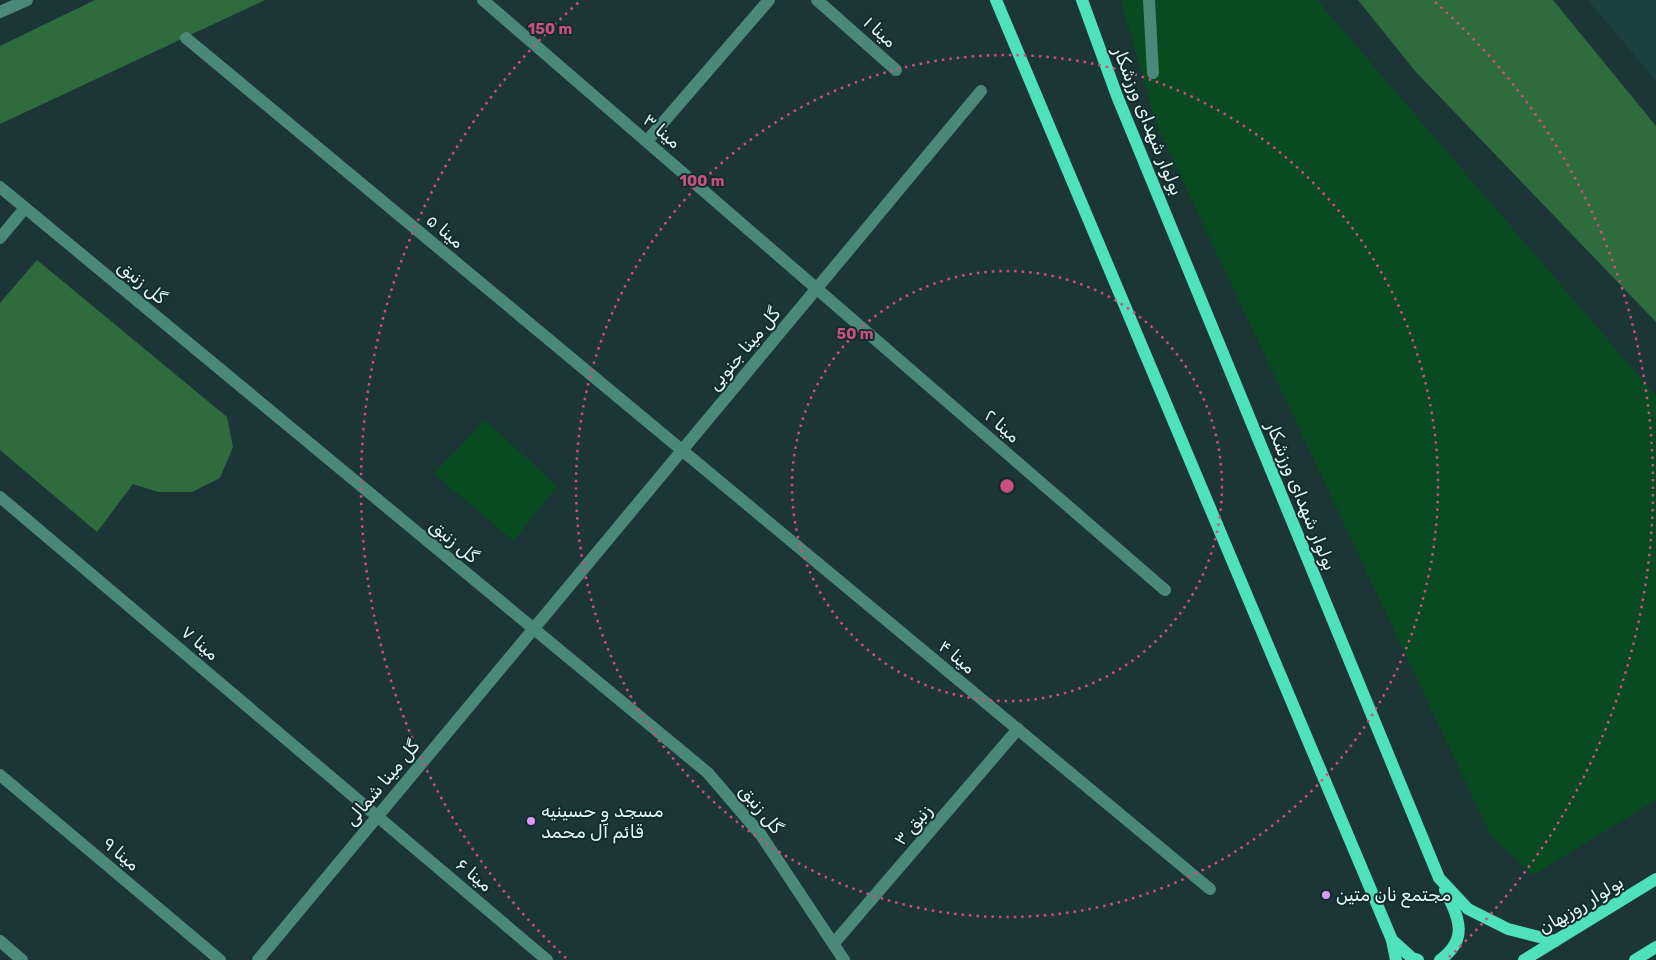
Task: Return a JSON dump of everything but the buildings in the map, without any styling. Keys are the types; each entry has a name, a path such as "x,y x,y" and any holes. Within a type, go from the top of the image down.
{"main road":[{"path":"996,0 1392,940 1396,960"},
{"name":"بولوار شهدای ورزشکار","path":"1082,0 1124,114 1439,878 1468,909 1508,928 1555,941"},
{"path":"1439,878 1458,917 1459,932 1456,942 1447,955 1440,960"},
{"name":"بولوار روزبهان","path":"1524,960 1656,879"},
{"path":"1392,940 1412,958 1418,960"},
{"path":"1635,960 1656,947"}],"street":[{"path":"0,12 27,0"},
{"name":"مینا ۳","path":"483,0 817,289"},
{"path":"647,141 769,0"},
{"name":"مینا ۱","path":"817,0 896,70"},
{"path":"1149,0 1152,73"},
{"name":"مینا ۵","path":"186,38 682,450"},
{"name":"گل مینا جنوبی","path":"534,629 981,91"},
{"name":"گل زنبق","path":"0,187 708,773 761,835 844,960"},
{"path":"0,238 25,208"},
{"name":"مینا ۲","path":"817,289 1165,590"},
{"name":"مینا ۴","path":"682,450 1210,890"},
{"name":"مینا ۷","path":"0,497 378,816"},
{"name":"گل مینا شمالی","path":"258,960 534,629"},
{"name":"زنبق ۳","path":"834,943 1018,729"},
{"name":"مینا ۹","path":"0,775 220,960"},
{"name":"مینا ۶","path":"378,816 547,960"},
{"path":"0,941 22,960"}],"shaded area":[{"path":"1588,0 1656,0 1656,81"}],"green space":[{"path":"95,0 265,0 0,124 0,46"},
{"path":"1121,0 1317,0 1656,396 1656,800 1533,875 1491,836 1156,124"},
{"path":"1358,0 1553,0 1656,126 1656,322 1415,71"},
{"path":"37,260 227,417 233,447 220,478 192,492 158,492 133,484 97,532 0,450 0,303"},
{"path":"485,420 557,486 514,541 434,474"}],"place":[{"name":"مسجد و حسینیه قائم آل محمد","path":"531,821"},
{"name":"مجتمع نان متین","path":"1326,895"}]}
